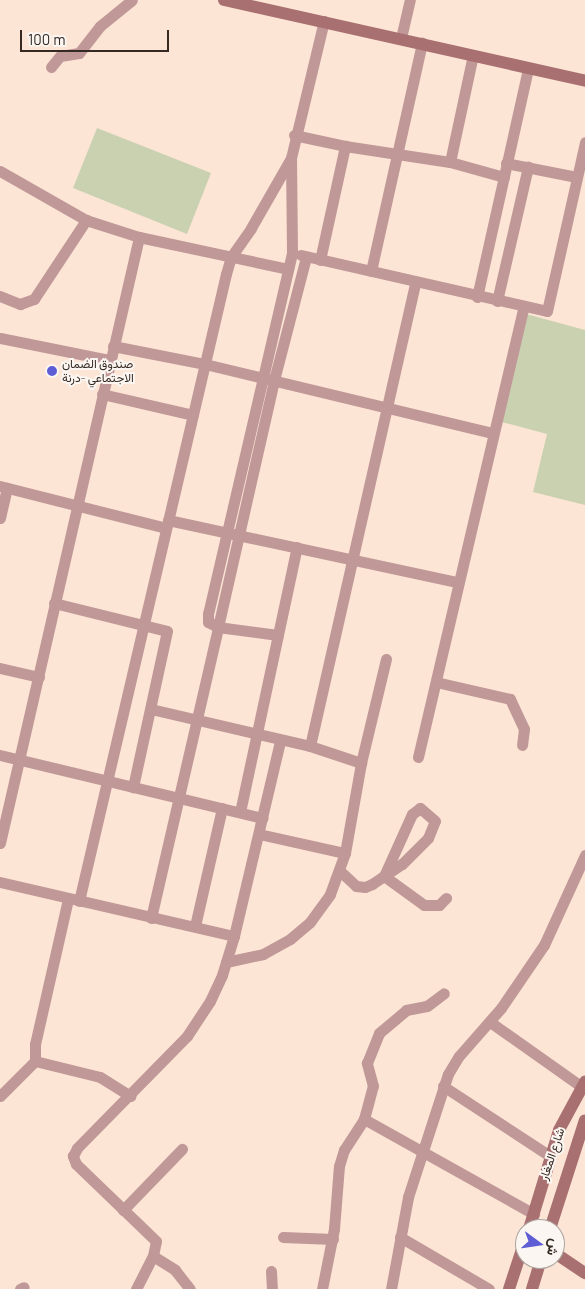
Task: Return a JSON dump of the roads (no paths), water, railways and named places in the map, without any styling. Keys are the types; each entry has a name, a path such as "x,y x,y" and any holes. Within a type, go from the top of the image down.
{"street":[{"path":"51,67 60,56 79,53 100,26 132,0"},
{"path":"224,0 401,38 585,81"},
{"path":"401,38 410,0"},
{"path":"278,635 218,627 208,622 208,614 292,252 291,158 294,134 324,21"},
{"path":"371,271 422,43"},
{"path":"450,162 473,55"},
{"path":"477,297 528,68"},
{"path":"294,134 345,146 450,162 504,177"},
{"path":"292,252 306,257 477,297 548,311 585,142"},
{"path":"320,260 345,146"},
{"path":"0,1096 35,1062 35,1044 107,781 231,257 251,228 291,158"},
{"path":"506,164 577,177"},
{"path":"497,301 528,167"},
{"path":"0,171 86,220 139,237 288,269"},
{"path":"0,296 20,304 34,299 86,220"},
{"path":"0,843 139,237"},
{"path":"151,918 178,797 199,719 274,380 306,257"},
{"path":"310,746 384,406 415,282"},
{"path":"418,757 524,306"},
{"path":"0,338 110,360"},
{"path":"113,346 205,364 493,433"},
{"path":"102,394 193,415"},
{"path":"0,518 3,487 76,506 167,524 240,534 458,582"},
{"path":"240,812 297,547"},
{"path":"54,603 144,625 164,628 167,635 133,787"},
{"path":"226,962 263,954 290,939 310,922 330,894 345,853 361,763 386,659"},
{"path":"0,668 39,677"},
{"path":"436,682 510,699 524,729 522,745"},
{"path":"150,709 199,719 280,741 310,746 361,763"},
{"path":"136,1289 153,1256 156,1241 76,1164 73,1156 77,1148 131,1096 187,1036 210,1001 226,962 234,936 280,741"},
{"path":"0,755 263,818"},
{"path":"195,926 222,808"},
{"path":"340,871 360,887 384,876 402,864 428,838 434,820 427,811 420,808 412,814 384,876"},
{"path":"259,834 345,853"},
{"path":"390,1289 408,1197 424,1154 443,1086 458,1056 490,1022 544,945 585,855"},
{"path":"384,876 424,905 439,905 446,898"},
{"path":"0,882 234,936"},
{"path":"322,1289 333,1239 339,1166 344,1150 364,1119 373,1086 367,1063 379,1033 406,1010 426,1006 444,993"},
{"path":"490,1022 584,1085"},
{"path":"35,1062 100,1078 131,1096"},
{"name":"شارع المغار","path":"532,1219 559,1130 584,1085"},
{"path":"443,1086 550,1156"},
{"path":"364,1119 534,1214"},
{"name":"شارع المغار","path":"553,1219 582,1136 585,1120"},
{"path":"123,1210 182,1149"},
{"path":"283,1237 333,1239"},
{"path":"400,1237 489,1289"},
{"path":"153,1256 172,1267 177,1284 190,1289"},
{"path":"565,1260 585,1274"},
{"path":"509,1289 516,1269"},
{"path":"532,1289 538,1269"},
{"path":"271,1271 272,1289"}],"place":[{"name":"صندوق الضمان الاجتماعي -درنة","path":"52,371"}]}
